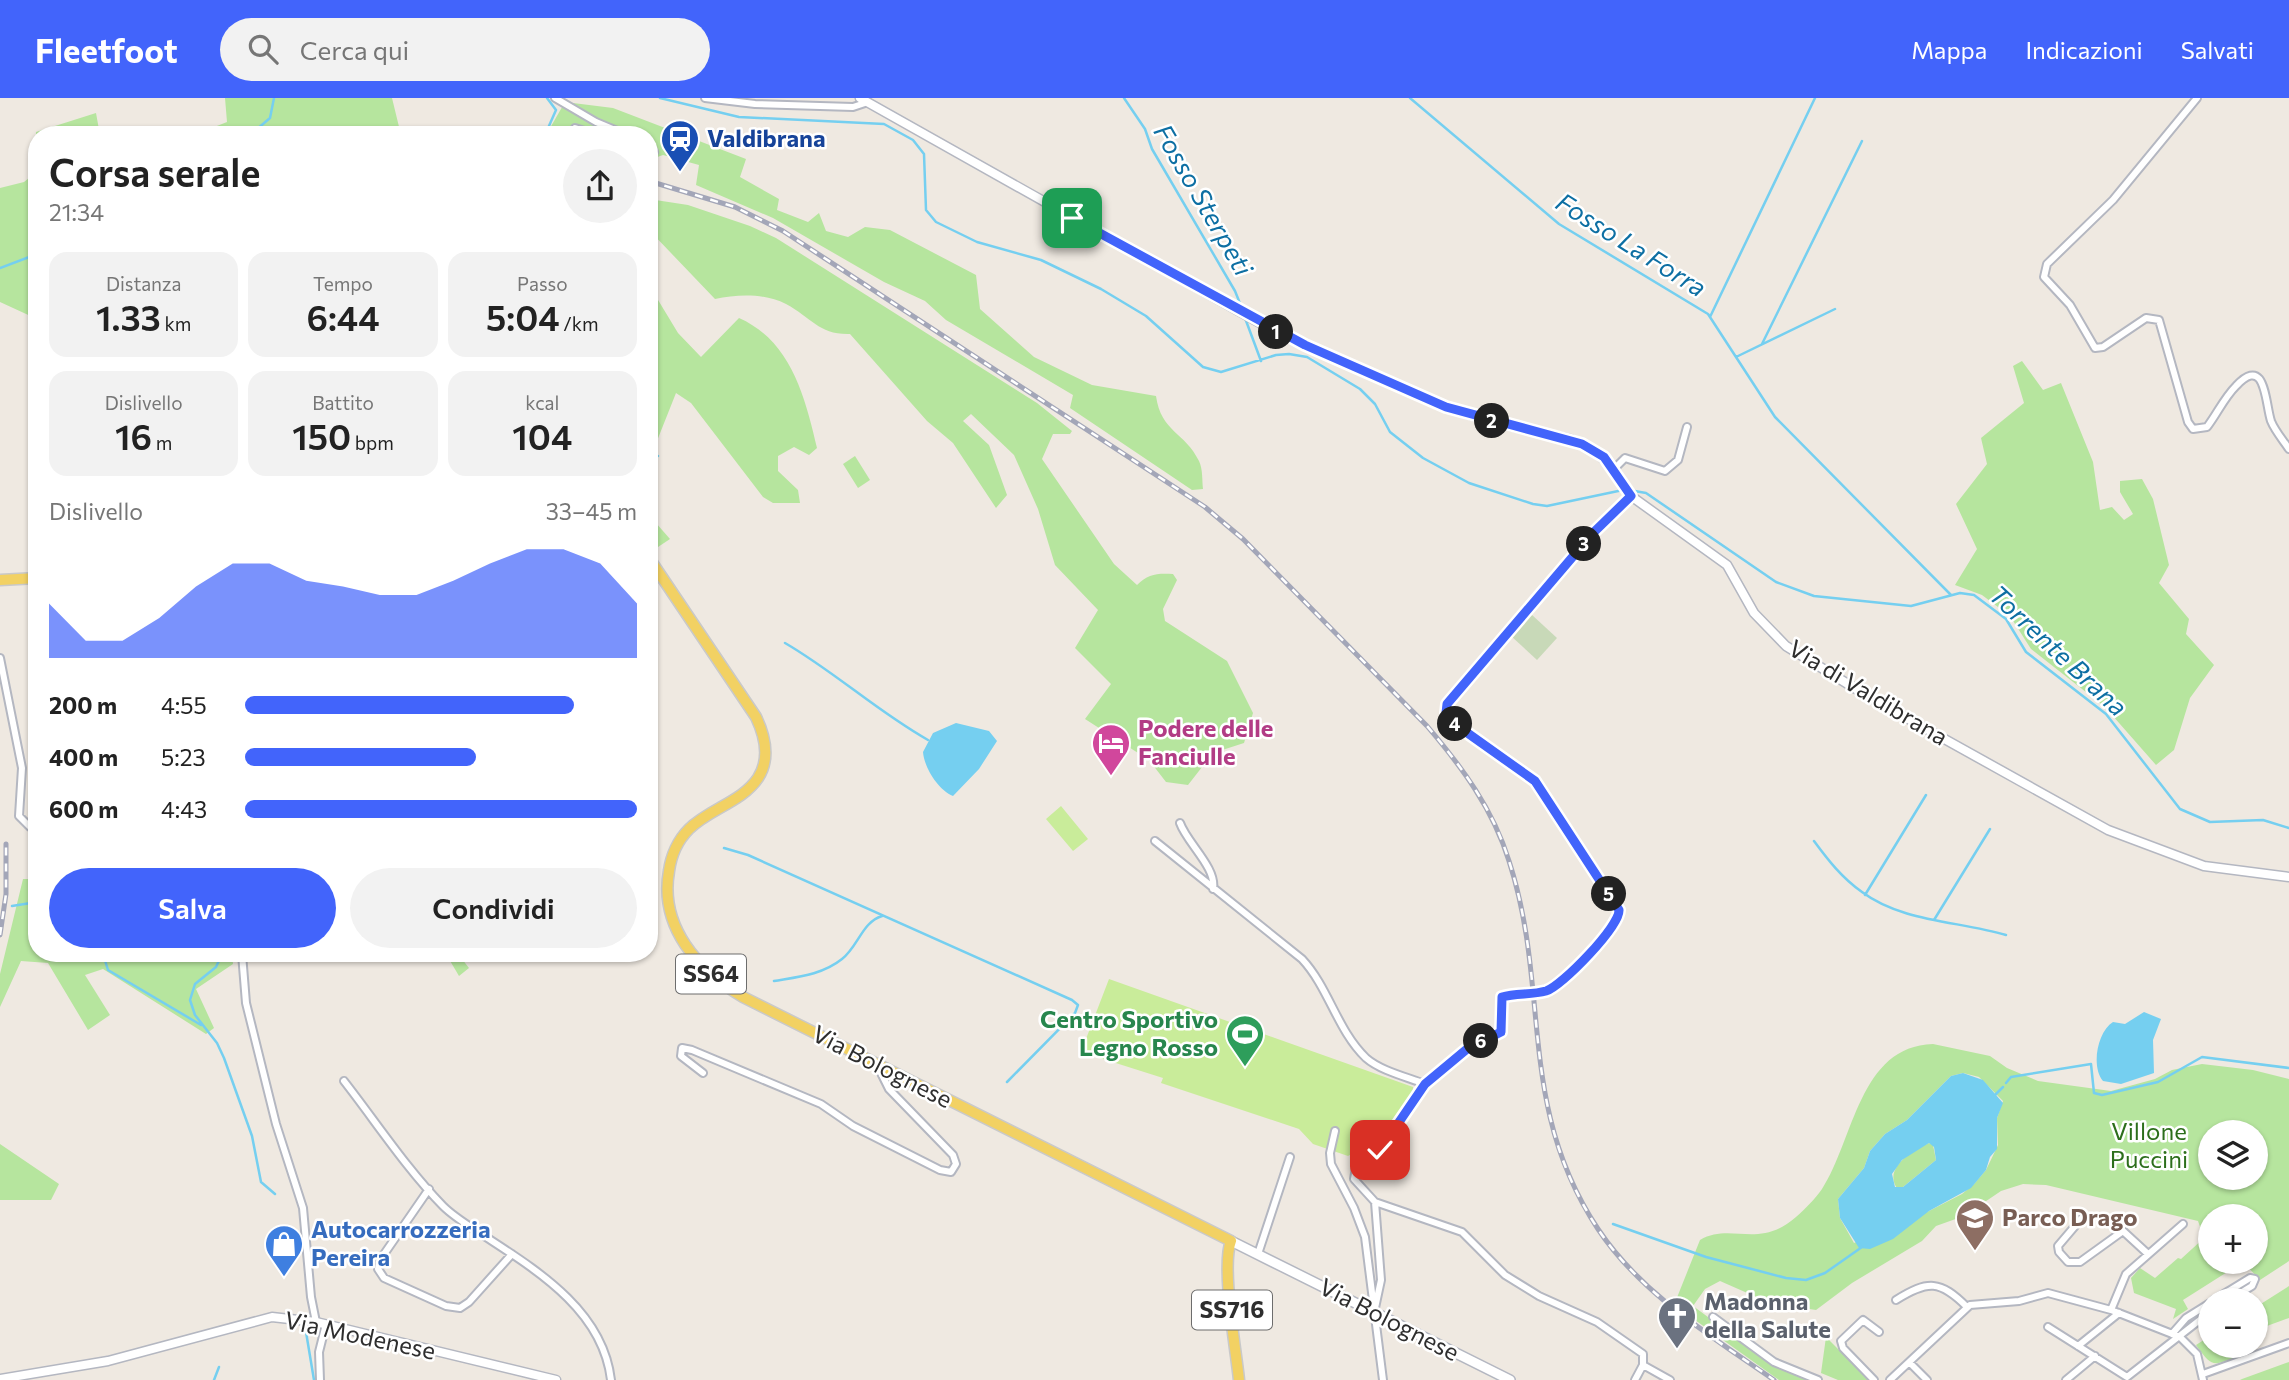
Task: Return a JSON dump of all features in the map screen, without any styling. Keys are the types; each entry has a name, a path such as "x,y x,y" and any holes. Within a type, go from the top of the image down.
{"main road":[{"name":"Via Bolognese","path":"658,571 756,717 766,746 763,767 752,785 695,823 675,850 667,895 675,927 696,960 731,990 1510,1380"},
{"path":"0,580 28,578"},
{"name":"SS716","path":"1231,1241 1228,1252 1229,1283 1239,1380"}],"street":[{"path":"555,98 606,126"},
{"name":"Via di Valdibrana","path":"705,98 755,104 853,107 864,100 1278,332 1446,407 1493,422 1570,439 1595,450 1614,469 1630,495 1727,565 1754,613 1771,633 1826,672 2131,841 2204,866 2289,877"},
{"path":"2197,98 2113,200 2043,270 2046,280 2073,310 2090,344 2100,349 2144,319 2157,318 2162,324 2191,428 2199,430 2207,427 2234,387 2255,376 2263,383 2272,422 2289,449"},
{"path":"1614,469 1625,458 1665,471 1678,460 1687,427"},
{"path":"1630,495 1593,533 1447,704 1446,713 1452,722 1535,781 1619,910 1618,921 1592,950 1546,991 1502,997 1501,1032 1467,1049 1425,1084 1377,1153 1354,1171 1356,1184 1375,1202 1462,1232 1505,1275 1539,1296 1607,1328 1643,1354 1643,1365 1635,1380"},
{"path":"0,658 22,768 19,816 28,825"},
{"path":"1180,823 1188,842 1210,873 1213,889"},
{"path":"1156,841 1313,971 1347,1033 1366,1058 1425,1084"},
{"path":"243,962 246,1003 276,1124 303,1208 310,1297 316,1322"},
{"path":"704,1073 681,1056 682,1048 692,1049 821,1104 853,1126 940,1170 951,1172 956,1164 953,1155 889,1089 877,1064"},
{"path":"344,1081 450,1213 552,1282 582,1314 604,1352 611,1380"},
{"path":"1335,1131 1330,1153 1331,1164 1354,1208 1365,1237 1383,1380"},
{"path":"1258,1254 1290,1157"},
{"path":"429,1189 380,1260 378,1269 384,1278 446,1306 460,1308 470,1302 512,1254"},
{"path":"1374,1312 1381,1280 1375,1202"},
{"path":"2081,1219 2058,1246 2059,1252 2068,1262 2080,1262 2123,1231 2148,1254"},
{"path":"2111,1311 2126,1274 2183,1224"},
{"path":"2233,1288 2250,1278 2255,1279 2248,1288"},
{"path":"1896,1300 1918,1287 1931,1285 1948,1289 1967,1307"},
{"path":"1891,1380 1967,1307 1978,1303 2020,1301 2048,1293 2119,1313 2180,1337 2194,1350 2203,1377 2289,1343"},
{"path":"2172,1334 2183,1320 2198,1310"},
{"path":"2078,1346 2119,1313"},
{"name":"Via Modenese","path":"0,1379 79,1367 272,1317 326,1324 556,1380"},
{"path":"1713,1317 1774,1362 1818,1380"},
{"path":"1874,1380 1843,1348 1841,1341 1863,1320 1880,1332"},
{"path":"2048,1327 2127,1377 2180,1337 2198,1320"},
{"path":"320,1380 319,1352 326,1324"},
{"path":"2066,1380 2095,1356"},
{"path":"1910,1363 1927,1380"},
{"path":"1643,1365 1670,1380"}],"green space":[{"path":"225,98 392,98 399,126 217,126 227,122"},
{"path":"565,102 613,108 746,159 740,177 779,199 777,210 808,222 819,213 826,231 848,237 865,227 890,230 976,275 980,309 1034,357 1092,385 1156,396 1168,425 1199,461 1203,489 1192,490 1070,408 1073,395 946,320 925,301 884,282 773,218 696,185 699,165 663,155 658,157 658,126 551,126"},
{"path":"96,113 98,126 55,126"},
{"path":"28,179 28,315 0,302 0,188"},
{"path":"658,200 688,205 750,226 776,238 1037,403 1072,431 1070,434 1053,434 1042,459 1114,564 1137,585 1153,575 1173,574 1177,580 1163,609 1165,621 1227,661 1253,713 1244,743 1213,753 1188,785 1166,782 1149,760 1085,719 1111,684 1075,648 1098,610 1055,565 1038,509 1014,455 971,414 963,421 989,445 1007,495 996,508 953,443 927,421 850,334 823,329 778,300 742,295 715,299 658,239"},
{"path":"658,300 678,333 701,357 739,318 757,328 771,341 793,372 807,409 817,448 809,455 794,447 778,456 778,471 798,490 800,503 773,503 763,497 691,403 676,393 658,438"},
{"path":"2022,361 2043,390 2061,383 2093,462 2100,510 2112,507 2124,520 2133,514 2120,492 2120,481 2142,479 2153,499 2169,565 2159,583 2189,619 2186,634 2214,665 2190,698 2174,750 2156,765 2105,707 2031,649 2010,616 1982,595 1955,585 1977,549 1956,504 1987,464 1981,438 2024,403 2013,366"},
{"path":"855,456 870,480 858,488 843,464"},
{"path":"658,525 670,539 658,547"},
{"path":"1531,614 1557,638 1537,660 1511,636"},
{"path":"1061,806 1088,839 1073,851 1046,819"},
{"path":"23,879 28,879 28,962 21,961 0,1007 0,974"},
{"path":"34,962 233,964 196,989 214,1028 206,1034 103,969 85,975 110,1015 88,1030 48,963"},
{"path":"451,962 464,962 469,968 459,976"},
{"name":"Centro Sportivo Legno Rosso","path":"1109,979 1413,1087 1413,1094 1372,1153 1355,1152 1348,1156 1313,1144 1299,1129 1161,1083 1163,1078 1081,1052"},
{"name":"Villone Puccini","path":"1933,1044 1990,1056 2007,1068 2038,1081 2111,1091 2155,1079 2172,1070 2202,1064 2253,1070 2289,1079 2289,1261 2260,1280 2254,1274 2268,1274 2268,1204 2198,1204 2198,1221 2046,1185 2023,1184 2001,1191 1964,1216 1936,1226 1922,1241 1852,1283 1816,1310 1770,1303 1720,1281 1705,1289 1693,1306 1761,1356 1806,1380 1779,1380 1674,1305 1700,1240 1723,1233 1770,1232 1783,1227 1813,1200 1833,1169 1862,1099 1874,1078 1889,1061 1908,1049","holes":["1963,1073 1979,1077 2003,1101 1997,1118 1998,1145 1986,1170 1962,1194 1854,1243 1840,1218 1838,1199 1864,1168 1870,1151 1885,1134 1907,1120 1951,1076"]},
{"path":"1929,1143 1933,1145 1936,1160 1903,1187 1897,1188 1894,1174 1897,1167 1908,1155"},
{"path":"0,1144 59,1184 51,1200 0,1200"},
{"name":"Villone Puccini","path":"2198,1243 2198,1274 2224,1274 2198,1288 2183,1300 2188,1309 2173,1319 2176,1309 2134,1293 2131,1278 2140,1268 2155,1278 2178,1258 2181,1259"},
{"path":"2289,1286 2289,1318 2268,1326 2268,1299"},
{"path":"1826,1337 1869,1380 1838,1380 1821,1373"},
{"path":"2206,1358 2233,1358 2219,1363"},
{"path":"2289,1362 2289,1380 2240,1380 2242,1379"}],"water":[{"path":"956,723 989,731 997,741 979,769 953,796 942,789 933,777 923,752 933,733"},
{"path":"2144,1012 2161,1019 2153,1040 2154,1073 2121,1084 2103,1081 2099,1075 2097,1059 2103,1033 2113,1022 2125,1024"},
{"path":"1963,1073 1983,1080 2003,1103 1997,1118 1997,1149 1990,1157 1986,1170 1971,1188 1929,1211 1893,1239 1870,1249 1859,1248 1840,1218 1838,1199 1864,1168 1870,1151 1885,1134 1907,1120 1951,1076","holes":["1929,1143 1934,1147 1936,1160 1903,1187 1895,1187 1892,1174 1902,1160"]}],"waterway":[{"path":"261,126 270,118 274,98"},
{"path":"547,98 556,110 549,126"},
{"name":"Torrente Brana","path":"660,98 739,117 884,124 913,140 924,154 926,210 936,222 977,242 1041,260 1101,289 1146,316 1203,367 1221,372 1276,355 1307,357 1360,389 1375,404 1390,432 1423,458 1469,483 1547,506 1623,490"},
{"name":"Fosso Sterpeti","path":"1124,98 1145,129 1152,149 1235,291 1243,311"},
{"name":"Fosso La Forra","path":"1410,98 1559,224 1708,314 1775,417 1951,595"},
{"path":"1710,317 1815,98"},
{"path":"1762,344 1862,141"},
{"path":"0,268 28,257"},
{"path":"1736,357 1835,309"},
{"name":"Fosso Sterpeti","path":"1245,318 1261,361"},
{"name":"Torrente Brana","path":"1629,490 1646,493 1776,582 1814,596 1911,606 1960,593 1974,595 2006,619 2026,652 2106,714 2180,809 2210,822 2263,820 2289,828"},
{"path":"785,643 928,740"},
{"path":"1865,895 1926,795"},
{"path":"1934,920 1990,829"},
{"path":"1814,841 1848,881 1878,902 1913,915 2006,935"},
{"path":"724,848 748,855 1078,1005 1075,1013 1007,1082"},
{"path":"12,906 28,903"},
{"path":"774,981 826,969 842,959 865,929 882,916"},
{"path":"106,962 108,970 201,1025"},
{"path":"218,962 195,984 190,1000 195,1015 217,1043 224,1058 252,1136 261,1182 275,1194"},
{"path":"2006,1083 2011,1077 2091,1064 2094,1093 2102,1095 2158,1082 2202,1057 2289,1068"},
{"path":"1993,1097 2003,1087"},
{"path":"1613,1224 1706,1257 1786,1278 1806,1280 1825,1273 1862,1247"},
{"path":"305,1326 314,1380"},
{"path":"214,1380 219,1367"}],"railway":[{"path":"658,184 735,207 783,231 1205,507 1243,539 1427,726 1475,789 1494,824 1509,861 1522,909 1545,1092 1555,1137 1572,1183 1598,1229 1635,1274 1678,1312 1774,1380"},
{"path":"0,935 6,894 6,844"}],"place":[{"name":"Valdibrana","path":"680,173"},
{"name":"Podere delle Fanciulle","path":"1111,777"},
{"name":"Centro Sportivo Legno Rosso","path":"1245,1068"},
{"name":"Parco Drago","path":"1975,1252"},
{"name":"Autocarrozzeria Pereira","path":"284,1278"},
{"name":"Madonna della Salute","path":"1677,1350"}],"route":[{"path":"1072,218 1305,345 1446,407 1493,422 1570,439 1595,450 1614,469 1631,496 1593,533 1494,646 1447,704 1446,713 1452,722 1535,781 1619,910 1619,918 1592,950 1550,989 1502,997 1501,1032 1467,1049 1425,1084 1380,1150"}]}
